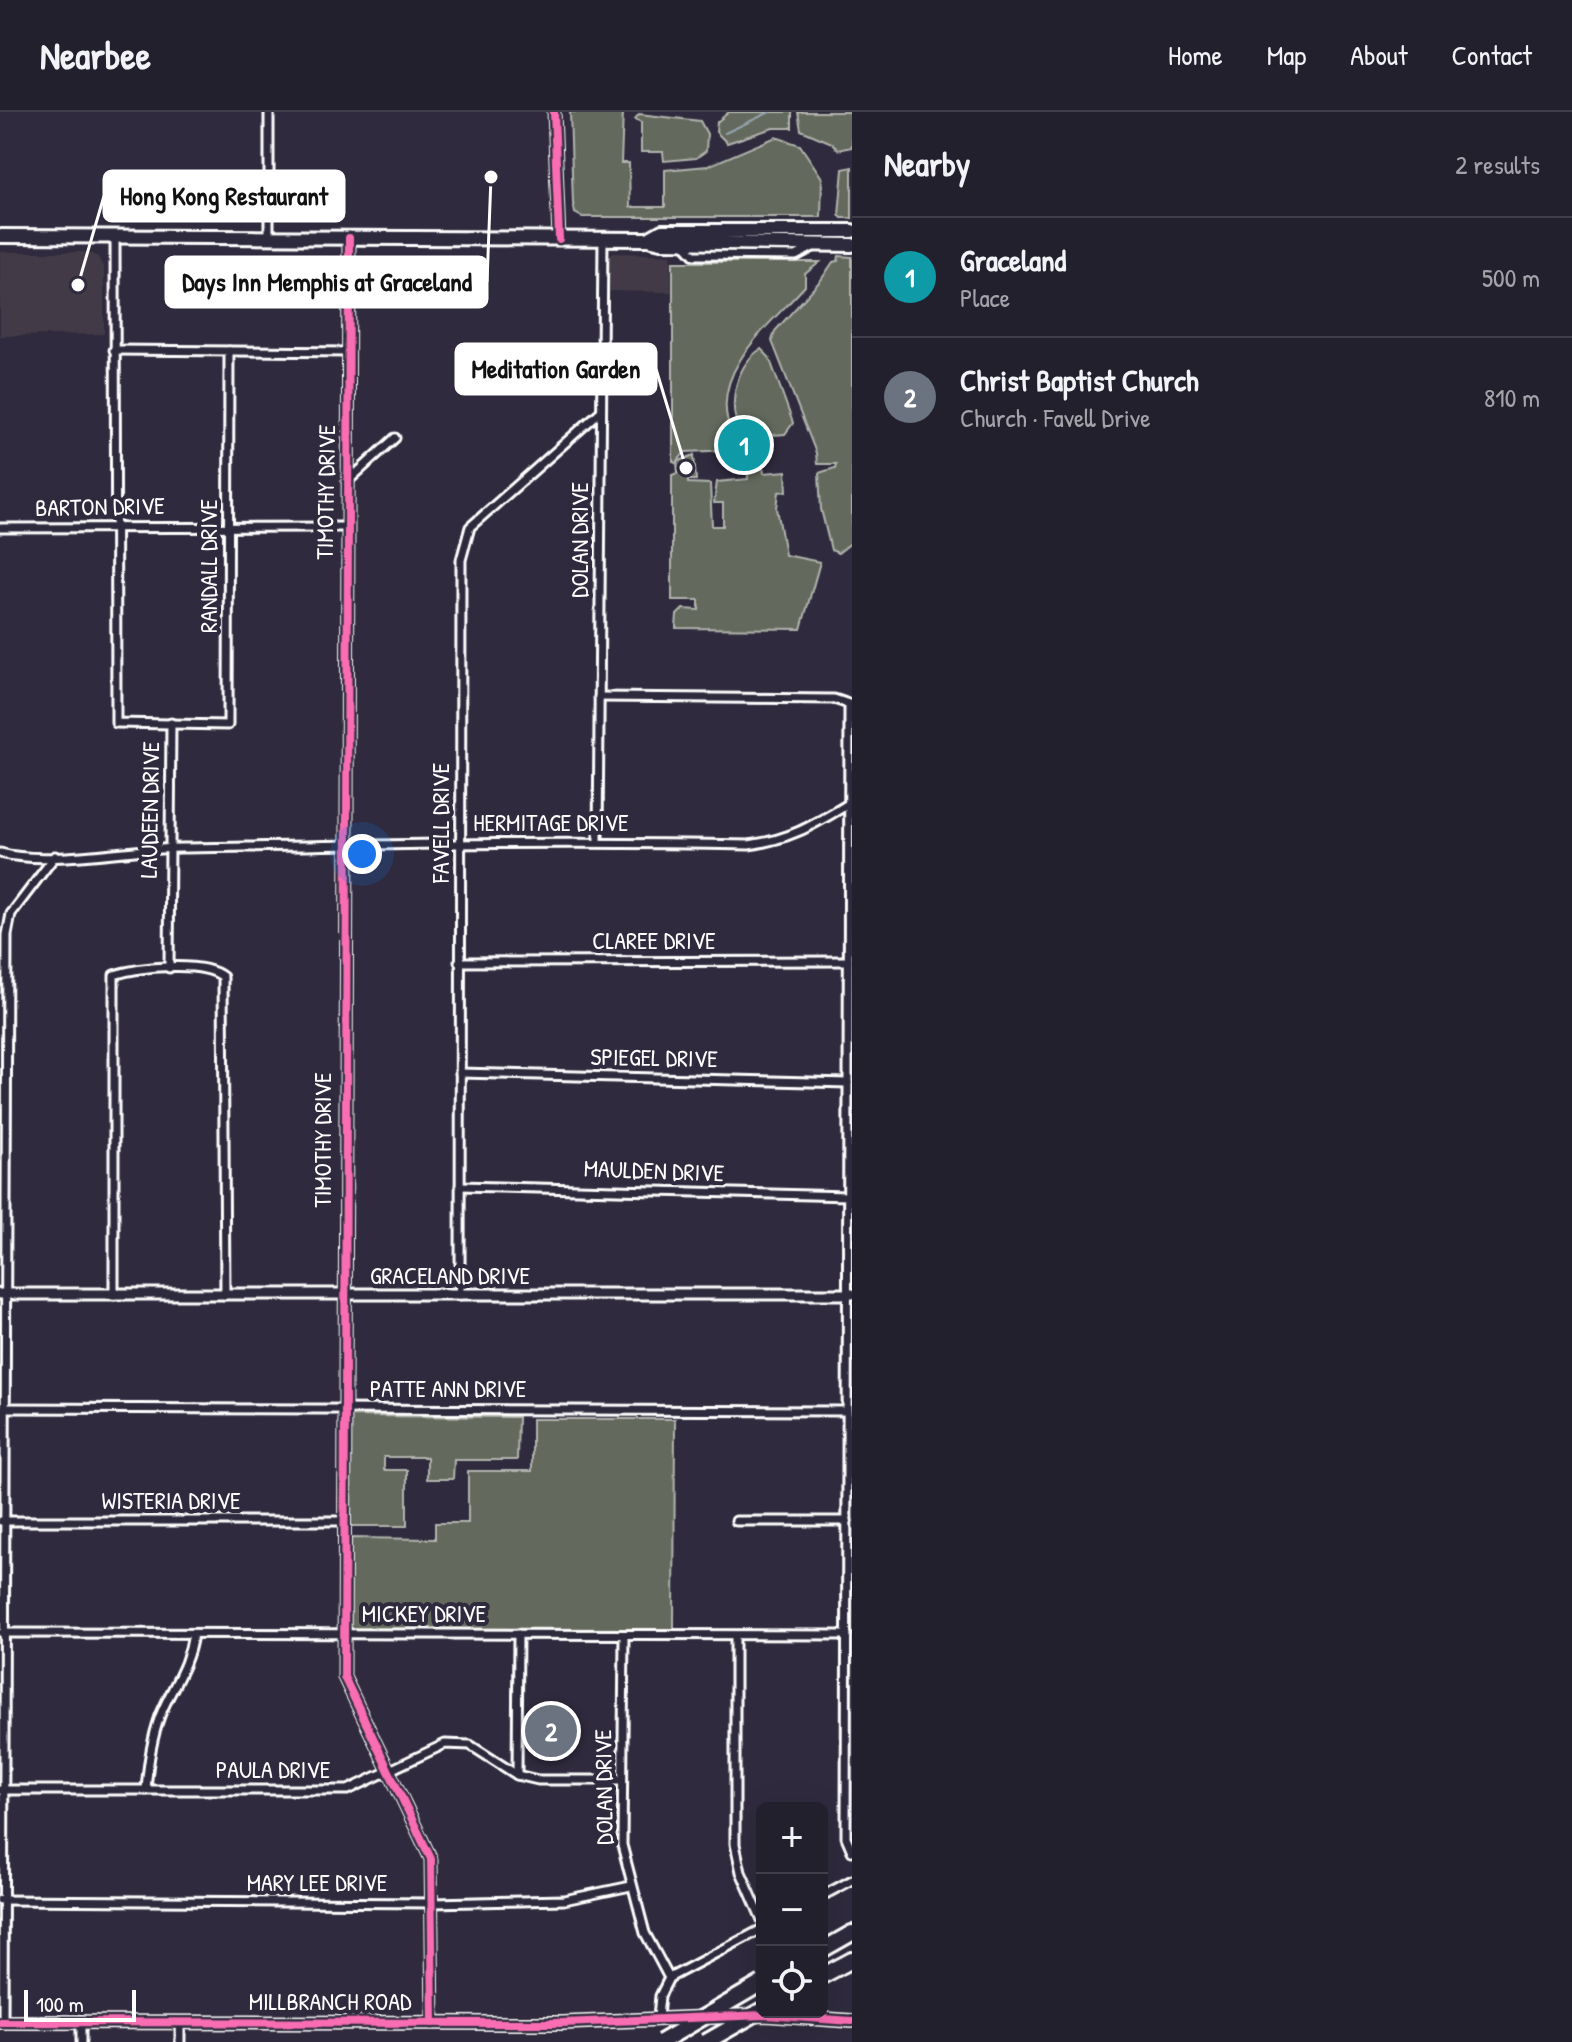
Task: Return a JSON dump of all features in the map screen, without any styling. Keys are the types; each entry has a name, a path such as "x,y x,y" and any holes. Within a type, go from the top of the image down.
{"highway":[{"path":"828,1947 852,1933"},
{"path":"828,1973 852,1960"},
{"path":"661,2042 756,1987"},
{"path":"706,2042 756,2013"}],"main road":[{"path":"648,239 662,231 852,231"},
{"path":"0,236 648,239 852,245"},
{"name":"MILLBRANCH ROAD","path":"2,2022 562,2023 765,2015 852,2021"}],"street":[{"path":"269,112 269,238"},
{"path":"554,112 559,239"},
{"name":"LAUDEEN DRIVE","path":"115,237 116,723 171,723 169,968"},
{"name":"TIMOTHY DRIVE","path":"349,238 345,527 344,1677 431,1859 433,2023"},
{"name":"DOLAN DRIVE","path":"598,842 603,239"},
{"path":"114,350 347,352"},
{"name":"RANDALL DRIVE","path":"171,723 228,725 229,351"},
{"name":"FAVELL DRIVE","path":"460,1295 461,560 470,527 601,411"},
{"path":"346,482 395,438"},
{"name":"BARTON DRIVE","path":"0,528 345,527"},
{"path":"599,697 834,699 849,704 850,1295 846,1837 852,1851"},
{"name":"HERMITAGE DRIVE","path":"0,853 55,856 170,848 461,843 760,844 783,840 813,827 850,803"},
{"path":"2,2022 4,960 11,914 55,856"},
{"name":"CLAREE DRIVE","path":"459,962 848,961"},
{"path":"114,1295 114,975 135,968 214,969 223,977 225,1295"},
{"name":"SPIEGEL DRIVE","path":"460,1073 848,1083"},
{"name":"MAULDEN DRIVE","path":"460,1186 848,1196"},
{"name":"GRACELAND DRIVE","path":"2,1294 850,1295"},
{"name":"PATTE ANN DRIVE","path":"2,1408 847,1411"},
{"name":"WISTERIA DRIVE","path":"2,1521 343,1521"},
{"path":"736,1521 847,1521"},
{"name":"MICKEY DRIVE","path":"2,1633 847,1635"},
{"path":"146,1790 149,1748 161,1713 189,1659 193,1634"},
{"path":"517,1775 518,1634"},
{"name":"DOLAN DRIVE","path":"624,1636 622,1845 645,1933 669,1978"},
{"path":"735,1636 735,1844 741,1872 756,1906"},
{"name":"PAULA DRIVE","path":"2,1790 348,1790 445,1744 470,1745 517,1775 538,1780 622,1780"},
{"path":"828,1893 852,1880"},
{"name":"MARY LEE DRIVE","path":"2,1900 433,1903 564,1900 631,1886"},
{"path":"658,2017 660,1996 669,1978 756,1932"},
{"path":"81,2020 81,2042"},
{"path":"180,2022 180,2042"}],"shaded area":[{"path":"0,252 87,252 98,257 104,269 104,334 0,336"},
{"path":"613,253 671,255 671,292 610,291 610,256"}],"green space":[{"path":"570,112 623,112 621,163 629,163 630,207 665,207 665,170 708,166 776,137 800,145 822,178 821,217 582,217 575,213 573,203"},
{"path":"729,112 792,112 792,128 773,128 727,143 716,132 717,122"},
{"path":"798,112 852,112 852,147 838,150 832,143 801,130"},
{"path":"639,114 700,121 707,134 706,151 696,158 664,161 663,152 641,152 641,122 635,119"},
{"path":"852,167 852,218 842,218 839,215 843,169"},
{"path":"839,256 852,257 852,542 838,553 831,550 821,509 819,473 835,468 836,464 817,464 816,453 772,341 775,331 833,262 838,261"},
{"path":"673,262 820,262 805,274 805,286 749,347 729,383 726,402 732,433 740,440 760,445 760,449 685,452 677,462 694,455 696,480 688,480 688,483 710,484 712,526 723,526 723,503 714,503 717,482 748,479 747,464 756,463 764,473 786,471 787,491 779,492 777,508 785,555 820,562 801,629 676,628 677,615 683,609 699,610 699,600 672,600 672,475 678,473 677,463 673,462"},
{"path":"761,349 769,357 793,423 785,434 749,437 738,427 735,395 746,364"},
{"path":"351,1416 518,1417 517,1460 454,1460 453,1479 427,1479 427,1457 384,1457 384,1470 407,1470 407,1526 350,1526"},
{"path":"532,1419 675,1419 674,1631 348,1630 349,1538 435,1539 435,1523 468,1523 468,1471 532,1471"}],"waterway":[{"path":"725,133 770,112"}],"cycle path":[{"path":"554,112 559,239"},
{"path":"349,238 344,1677 431,1859 433,2023"},
{"path":"0,2022 562,2023 765,2015 852,2021"}],"place":[{"name":"Days Inn Memphis at Graceland","path":"491,177"},
{"name":"Hong Kong Restaurant","path":"78,285"},
{"name":"Graceland","path":"744,445"},
{"name":"Meditation Garden","path":"686,468"},
{"name":"Christ Baptist Church","path":"551,1731"}]}
